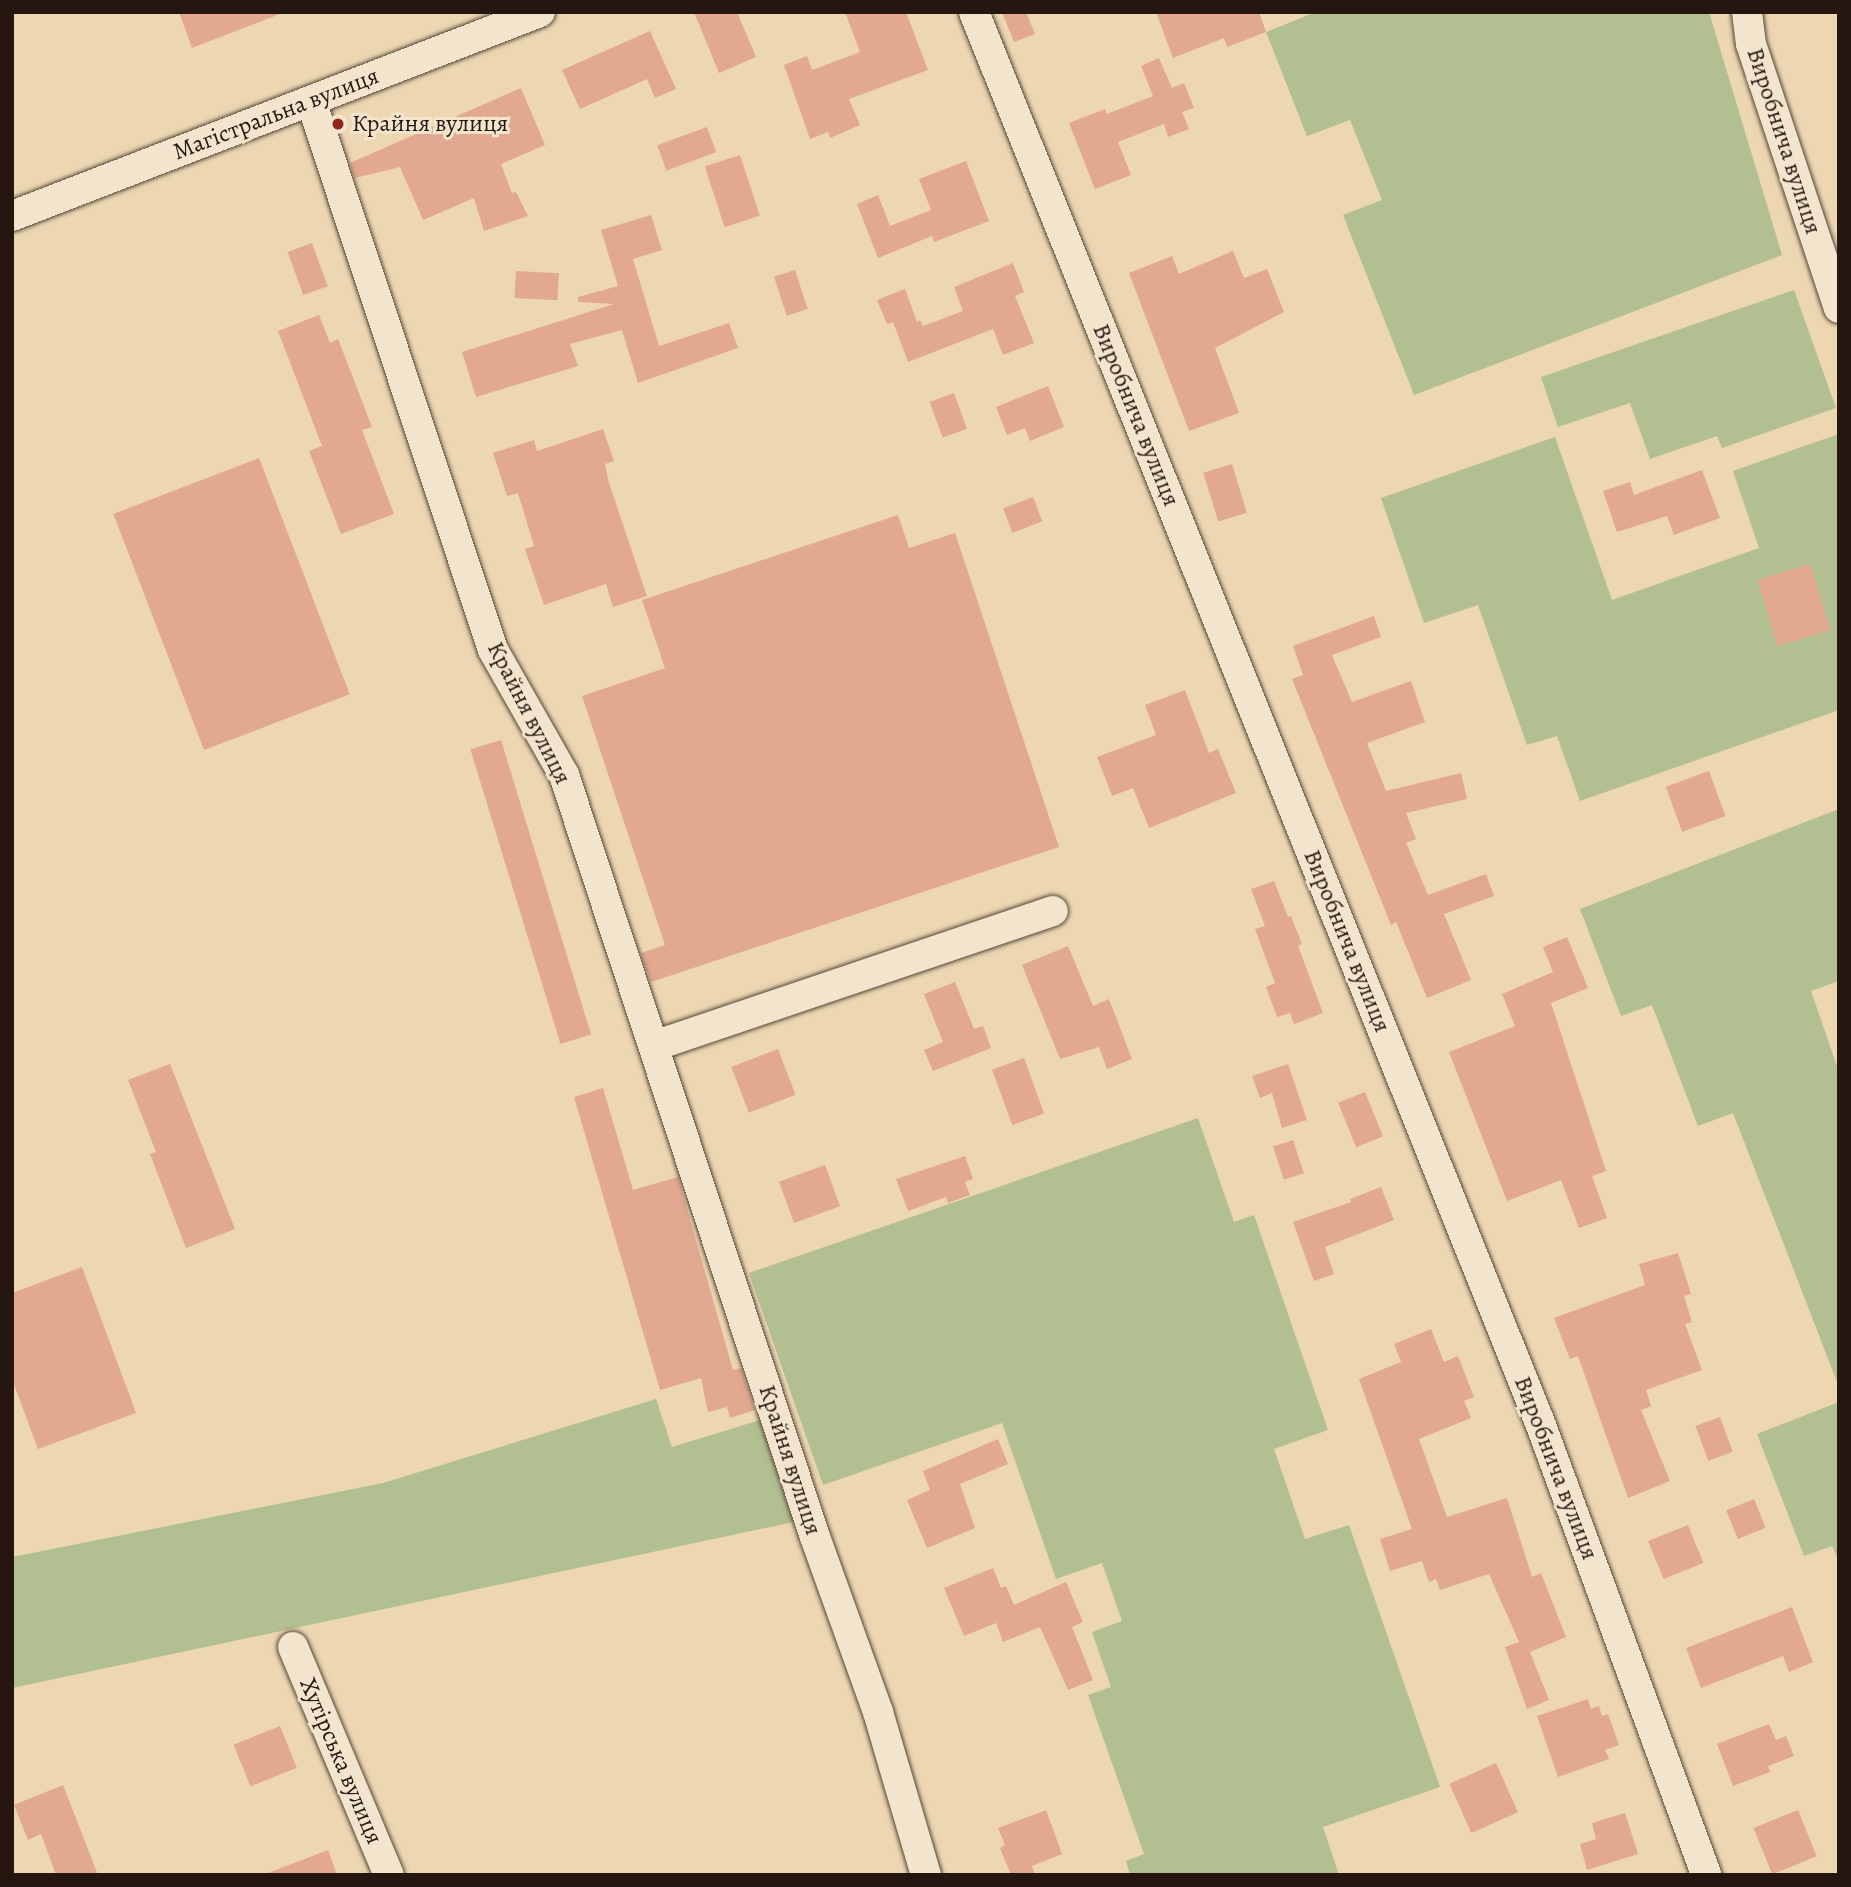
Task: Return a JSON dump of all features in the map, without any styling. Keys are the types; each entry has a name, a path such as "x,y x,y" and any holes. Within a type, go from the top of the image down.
{"street":[{"name":"Магістральна вулиця","path":"12,216 540,12"},
{"name":"Виробнича вулиця","path":"974,12 1539,1420 1706,1875"},
{"name":"Виробнича вулиця","path":"1747,12 1751,44 1839,309"},
{"name":"Крайня вулиця","path":"311,101 493,650 564,775 815,1537 878,1712 926,1875"},
{"path":"654,1046 1053,911"},
{"name":"Хутірська вулиця","path":"293,1647 388,1875"}],"green space":[{"path":"1316,12 1709,12 1782,255 1414,395 1343,215 1382,200 1350,120 1307,136 1266,32"},
{"path":"1794,290 1836,408 1722,448 1717,436 1650,459 1630,403 1558,427 1541,377"},
{"path":"1839,434 1839,710 1580,801 1557,736 1527,745 1478,605 1424,623 1381,498 1555,437 1612,600 1759,548 1733,471"},
{"path":"1839,809 1839,981 1811,991 1839,1072 1839,1387 1733,1113 1698,1126 1652,1005 1621,1016 1580,909"},
{"path":"1198,1118 1234,1222 1254,1215 1328,1430 1274,1449 1305,1539 1349,1525 1440,1787 1323,1827 1339,1875 1130,1875 1126,1861 1144,1854 1088,1695 1111,1687 1092,1632 1122,1621 1102,1563 1056,1579 1002,1423 823,1485 749,1273"},
{"path":"656,1399 672,1447 760,1420 794,1522 12,1688 12,1557 383,1483"},
{"path":"1839,1402 1839,1562 1832,1546 1804,1556 1757,1434"}],"building":[{"path":"179,12 279,12 280,14 192,48"},
{"path":"694,12 737,12 756,57 719,73"},
{"path":"845,12 906,12 928,70 849,99 860,125 830,138 828,132 810,139 784,65 807,56 812,70 860,52"},
{"path":"1002,12 1026,12 1035,34 1014,42"},
{"path":"1156,12 1259,12 1266,32 1227,47 1224,38 1173,58"},
{"path":"650,31 676,89 655,98 647,79 580,109 562,70"},
{"path":"1159,58 1172,88 1184,83 1194,108 1182,112 1189,129 1168,137 1164,124 1118,142 1131,175 1095,189 1069,123 1105,109 1107,114 1153,96 1141,66"},
{"path":"521,88 545,145 501,164 512,193 516,192 528,216 484,231 474,198 423,220 400,167 355,178 350,163"},
{"path":"707,127 716,152 666,170 657,145"},
{"path":"740,155 760,216 725,227 705,166"},
{"path":"966,161 989,221 934,242 932,236 878,258 857,204 878,195 890,226 931,210 919,179"},
{"path":"651,215 662,250 633,259 659,346 729,323 738,348 638,383 622,330 570,344 578,366 476,397 462,352 614,304 578,302 578,297 618,286 601,230"},
{"path":"312,243 328,286 303,295 288,252"},
{"path":"1233,251 1244,278 1267,269 1284,312 1215,348 1239,413 1189,431 1129,273 1172,256 1179,274"},
{"path":"1013,263 1024,292 1015,296 1034,343 1003,355 993,329 908,362 893,322 887,324 877,300 905,289 917,322 920,320 923,326 963,311 954,287"},
{"path":"795,270 808,309 787,316 774,277"},
{"path":"516,271 559,273 558,300 515,298"},
{"path":"319,315 330,343 338,339 372,427 362,430 394,514 341,534 309,451 322,446 278,331"},
{"path":"1048,386 1064,427 1030,441 1025,428 1007,435 996,407"},
{"path":"954,393 967,429 943,438 930,402"},
{"path":"603,429 614,461 605,464 609,483 647,596 613,607 606,584 544,605 525,549 534,546 518,493 507,496 493,453 534,440 537,451"},
{"path":"259,458 350,694 204,750 113,514"},
{"path":"1232,464 1247,513 1218,522 1203,473"},
{"path":"1702,470 1720,518 1674,535 1667,516 1617,532 1603,491 1630,482 1634,495"},
{"path":"1033,497 1042,521 1012,533 1003,508"},
{"path":"898,515 909,548 955,533 1059,847 651,982 641,953 665,945 582,696 665,668 642,600"},
{"path":"1810,564 1830,630 1778,646 1757,580"},
{"path":"1374,616 1381,637 1332,655 1352,702 1411,681 1425,722 1367,743 1386,791 1461,773 1467,799 1406,813 1416,839 1406,843 1428,895 1486,874 1494,896 1444,914 1471,980 1427,998 1396,922 1391,925 1292,679 1303,675 1293,646"},
{"path":"1185,690 1209,753 1218,749 1236,793 1149,828 1133,788 1112,796 1097,757 1156,735 1145,705"},
{"path":"501,740 591,1035 560,1044 470,749"},
{"path":"1709,771 1725,816 1682,832 1666,787"},
{"path":"1274,881 1302,944 1298,946 1323,1013 1294,1024 1290,1013 1277,1017 1266,987 1275,983 1255,929 1265,926 1251,889"},
{"path":"1567,937 1588,988 1551,1003 1606,1171 1592,1176 1607,1218 1579,1228 1561,1180 1507,1201 1449,1052 1515,1026 1502,994 1553,972 1543,947"},
{"path":"1068,946 1093,1006 1109,999 1132,1059 1107,1069 1099,1047 1060,1059 1022,965"},
{"path":"955,982 974,1029 983,1026 991,1048 933,1071 924,1050 943,1042 924,994"},
{"path":"778,1049 796,1095 749,1113 731,1067"},
{"path":"1024,1058 1044,1113 1012,1125 992,1070"},
{"path":"170,1064 235,1229 186,1248 150,1154 156,1152 128,1080"},
{"path":"1288,1064 1307,1120 1282,1128 1272,1093 1260,1098 1252,1076"},
{"path":"603,1088 633,1190 678,1177 733,1370 741,1368 755,1410 730,1418 727,1407 708,1412 701,1378 660,1390 574,1097"},
{"path":"1365,1092 1383,1137 1356,1147 1338,1103"},
{"path":"1293,1140 1304,1173 1284,1180 1273,1146"},
{"path":"965,1156 973,1179 965,1182 970,1195 948,1203 946,1197 908,1211 896,1179"},
{"path":"825,1165 840,1206 794,1223 779,1182"},
{"path":"1381,1187 1394,1220 1325,1247 1334,1274 1314,1281 1293,1222 1351,1202 1350,1199"},
{"path":"1678,1253 1691,1294 1684,1296 1692,1322 1685,1324 1702,1370 1646,1390 1651,1406 1641,1410 1670,1481 1628,1498 1578,1356 1570,1359 1554,1318 1645,1285 1639,1264"},
{"path":"82,1267 136,1413 38,1449 12,1379 12,1293"},
{"path":"1431,1329 1444,1362 1458,1356 1474,1397 1464,1401 1471,1418 1419,1439 1447,1517 1507,1498 1532,1577 1541,1573 1566,1637 1530,1652 1549,1700 1527,1709 1505,1647 1519,1642 1489,1574 1440,1590 1436,1579 1429,1582 1422,1561 1390,1571 1380,1539 1412,1529 1359,1379 1401,1362 1394,1344"},
{"path":"1720,1417 1733,1452 1708,1461 1696,1426"},
{"path":"998,1439 1008,1464 960,1484 975,1528 927,1548 907,1500 930,1490 923,1471"},
{"path":"1754,1499 1766,1528 1738,1539 1726,1510"},
{"path":"1688,1525 1703,1563 1663,1579 1648,1541"},
{"path":"993,1568 1001,1588 1006,1586 1014,1605 1066,1582 1083,1622 1072,1627 1093,1680 1068,1690 1040,1627 1003,1642 996,1623 964,1636 944,1588"},
{"path":"1792,1607 1813,1662 1789,1672 1783,1656 1701,1688 1686,1648"},
{"path":"1588,1699 1591,1709 1599,1706 1602,1716 1608,1714 1619,1745 1605,1750 1609,1759 1558,1777 1537,1716"},
{"path":"1769,1724 1776,1740 1786,1736 1794,1756 1768,1766 1770,1772 1733,1786 1717,1744"},
{"path":"280,1726 297,1768 250,1786 234,1745"},
{"path":"1496,1763 1518,1812 1471,1833 1449,1784"},
{"path":"63,1785 98,1875 56,1875 41,1834 28,1840 14,1805"},
{"path":"1046,1810 1062,1854 1032,1866 1035,1875 1011,1875 1000,1848 1005,1845 998,1828"},
{"path":"1798,1810 1817,1856 1772,1874 1753,1828"},
{"path":"1625,1813 1638,1854 1587,1870 1580,1844 1596,1839 1592,1823"},
{"path":"328,1850 337,1875 268,1873"}],"place":[{"name":"Крайня вулиця","path":"338,124"}]}
